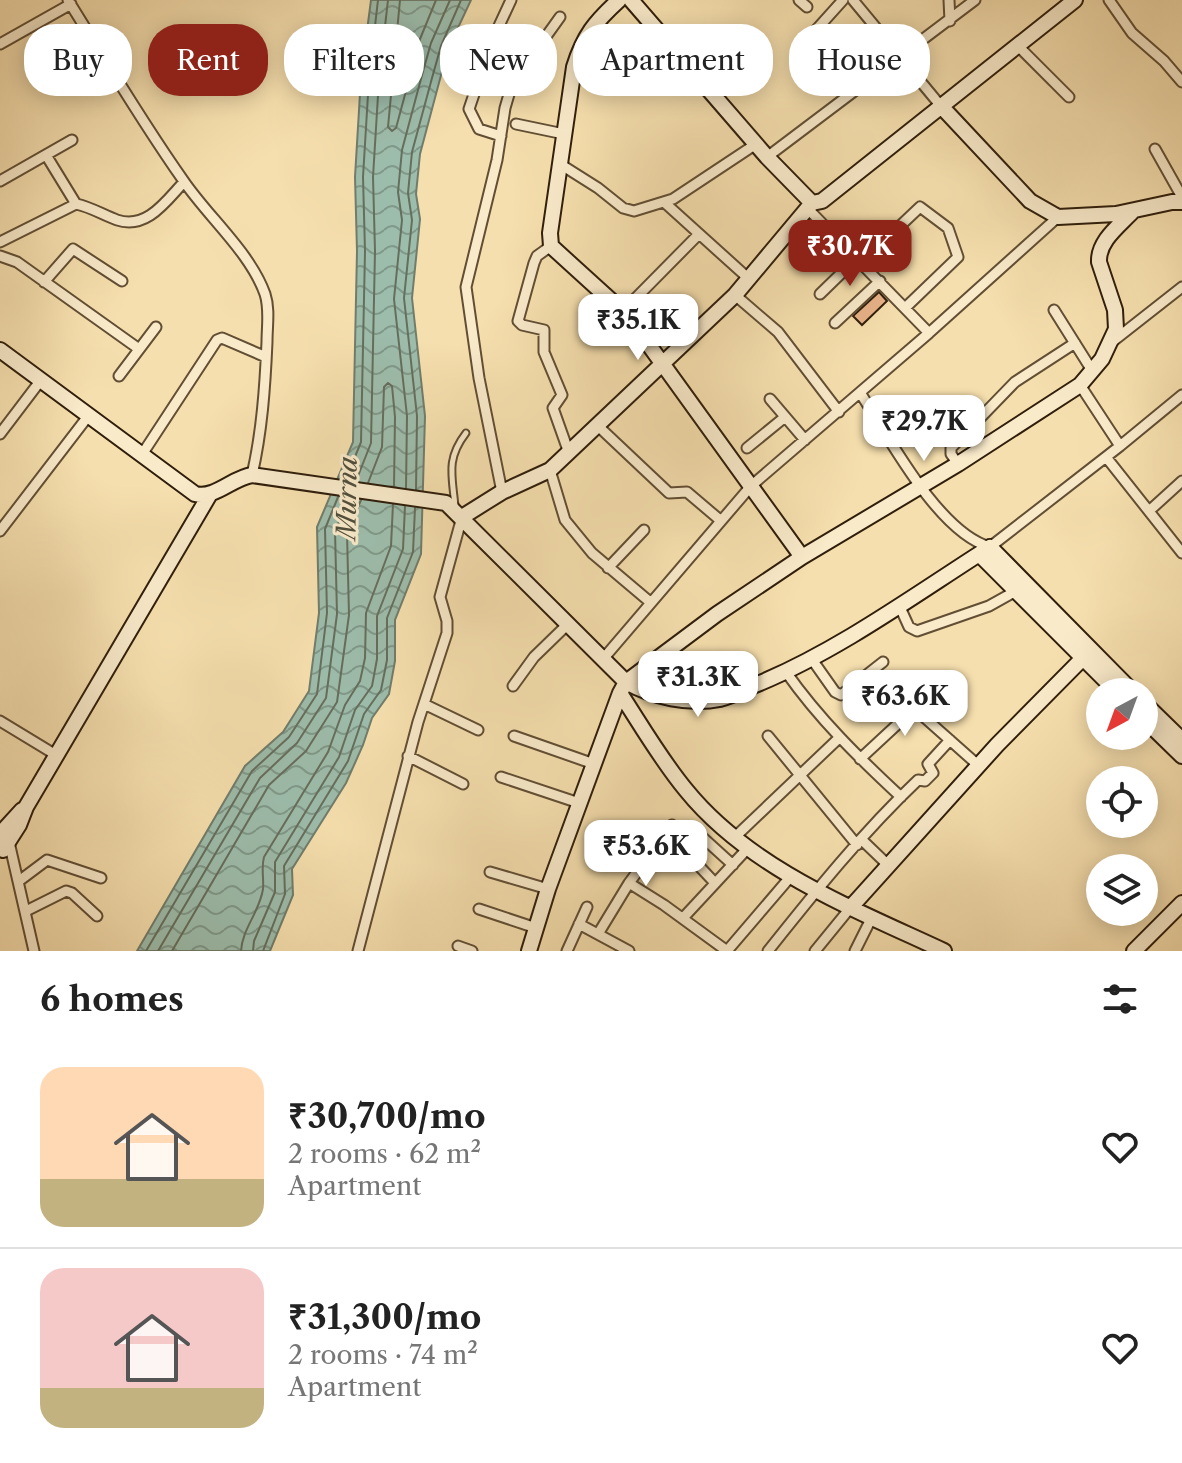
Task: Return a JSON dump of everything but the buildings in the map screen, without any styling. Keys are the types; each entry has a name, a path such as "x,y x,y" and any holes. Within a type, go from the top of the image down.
{"street":[{"path":"501,136 479,129 469,109 492,41 511,0"},
{"path":"619,0 589,30 581,43 564,134 550,233 551,246 623,311 802,557"},
{"path":"631,0 810,206 929,333"},
{"path":"821,24 843,0"},
{"path":"853,0 874,24"},
{"path":"949,0 950,21"},
{"path":"930,36 975,0"},
{"path":"0,350 187,491 202,496 240,477 252,475 454,510 550,470 735,295 810,206 822,201 1075,0"},
{"path":"1109,0 1132,33 1182,82"},
{"path":"0,44 70,2 153,138 184,182 248,260 268,305 262,431 252,475"},
{"path":"502,492 465,294 497,160 508,96 516,75 560,17"},
{"path":"1017,45 1069,97"},
{"path":"930,92 1030,201 1058,217 1132,212 1182,200 1155,149"},
{"path":"767,157 849,96"},
{"path":"516,124 564,134"},
{"path":"0,181 72,140"},
{"path":"560,164 627,210 665,203 756,144"},
{"path":"46,155 76,204 118,220 138,222 148,218 184,182"},
{"path":"665,203 748,278"},
{"path":"0,242 76,204"},
{"path":"820,294 917,208 922,207 948,228 958,257 905,308"},
{"path":"1112,342 1117,320 1098,253 1104,242 1132,212"},
{"path":"603,659 751,486 861,394 1058,217"},
{"path":"623,311 699,234"},
{"path":"551,246 537,256 518,321 522,325 544,330 546,358 562,395 553,408 569,453"},
{"path":"44,282 73,249 122,281"},
{"path":"0,256 10,258 139,349"},
{"path":"835,323 880,281"},
{"path":"529,951 548,889 623,688 717,614 802,557 958,464 1080,385 1093,372 1112,342 1182,287"},
{"path":"735,295 778,332 839,412"},
{"path":"1054,310 1093,372"},
{"path":"119,376 156,327"},
{"path":"141,456 217,340 222,338 266,357"},
{"path":"958,464 951,454 951,448 1005,391 1023,375 1075,343"},
{"path":"0,434 41,380"},
{"path":"1080,385 1120,446"},
{"path":"861,394 920,486 941,511 1118,678"},
{"path":"623,688 650,695 722,699 786,672 899,605 981,548 1106,457 1182,395"},
{"path":"770,399 805,440"},
{"path":"0,531 89,415"},
{"path":"747,448 785,417"},
{"path":"598,426 666,491 671,494 687,492 720,520"},
{"path":"1106,457 1182,553"},
{"path":"550,470 565,520 592,553 650,602"},
{"path":"1149,511 1182,481"},
{"path":"34,951 15,865 2,842 26,807 210,494"},
{"path":"454,510 603,659 686,791 735,837 792,875 944,951"},
{"path":"358,951 408,756 447,633 440,597 454,510"},
{"path":"608,568 644,530"},
{"path":"981,548 1016,591 1103,678"},
{"path":"899,605 909,627 917,631 989,606 1016,591"},
{"path":"513,686 534,657 568,624"},
{"path":"811,658 835,692 841,695 883,662"},
{"path":"815,951 978,765 1083,658"},
{"path":"786,672 807,703 839,738 901,797"},
{"path":"860,759 929,695"},
{"path":"424,704 478,730"},
{"path":"925,718 978,765"},
{"path":"1158,720 1180,748"},
{"path":"0,721 56,755"},
{"path":"1158,730 1180,748"},
{"path":"514,736 594,764"},
{"path":"768,736 859,843 888,865"},
{"path":"735,837 839,738"},
{"path":"768,951 818,889 901,797 918,780 926,781 933,773 929,763 950,740"},
{"path":"408,756 463,784"},
{"path":"501,777 579,803"},
{"path":"598,934 629,883 672,825"},
{"path":"700,835 733,865"},
{"path":"683,918 748,848"},
{"path":"683,849 715,883"},
{"path":"19,881 47,860 101,878"},
{"path":"490,872 548,889"},
{"path":"629,883 683,918 716,948 727,951 792,875"},
{"path":"26,911 66,891 97,916"},
{"path":"1134,951 1182,903"},
{"path":"567,951 587,907"},
{"path":"479,909 536,928"},
{"path":"855,951 872,917"},
{"path":"579,924 629,951"},
{"path":"458,946 472,951"}],"lane":[{"path":"454,510 451,459 466,433"}],"water":[{"name":"Murna","path":"371,0 471,0 460,24 440,24 440,79 420,154 416,194 420,219 412,298 425,416 421,554 395,620 395,661 389,694 372,718 346,783 292,869 293,895 270,951 137,951 245,766 283,732 309,691 319,613 317,527 353,442 357,251 355,177 360,96 424,96 424,24 368,24"}]}
